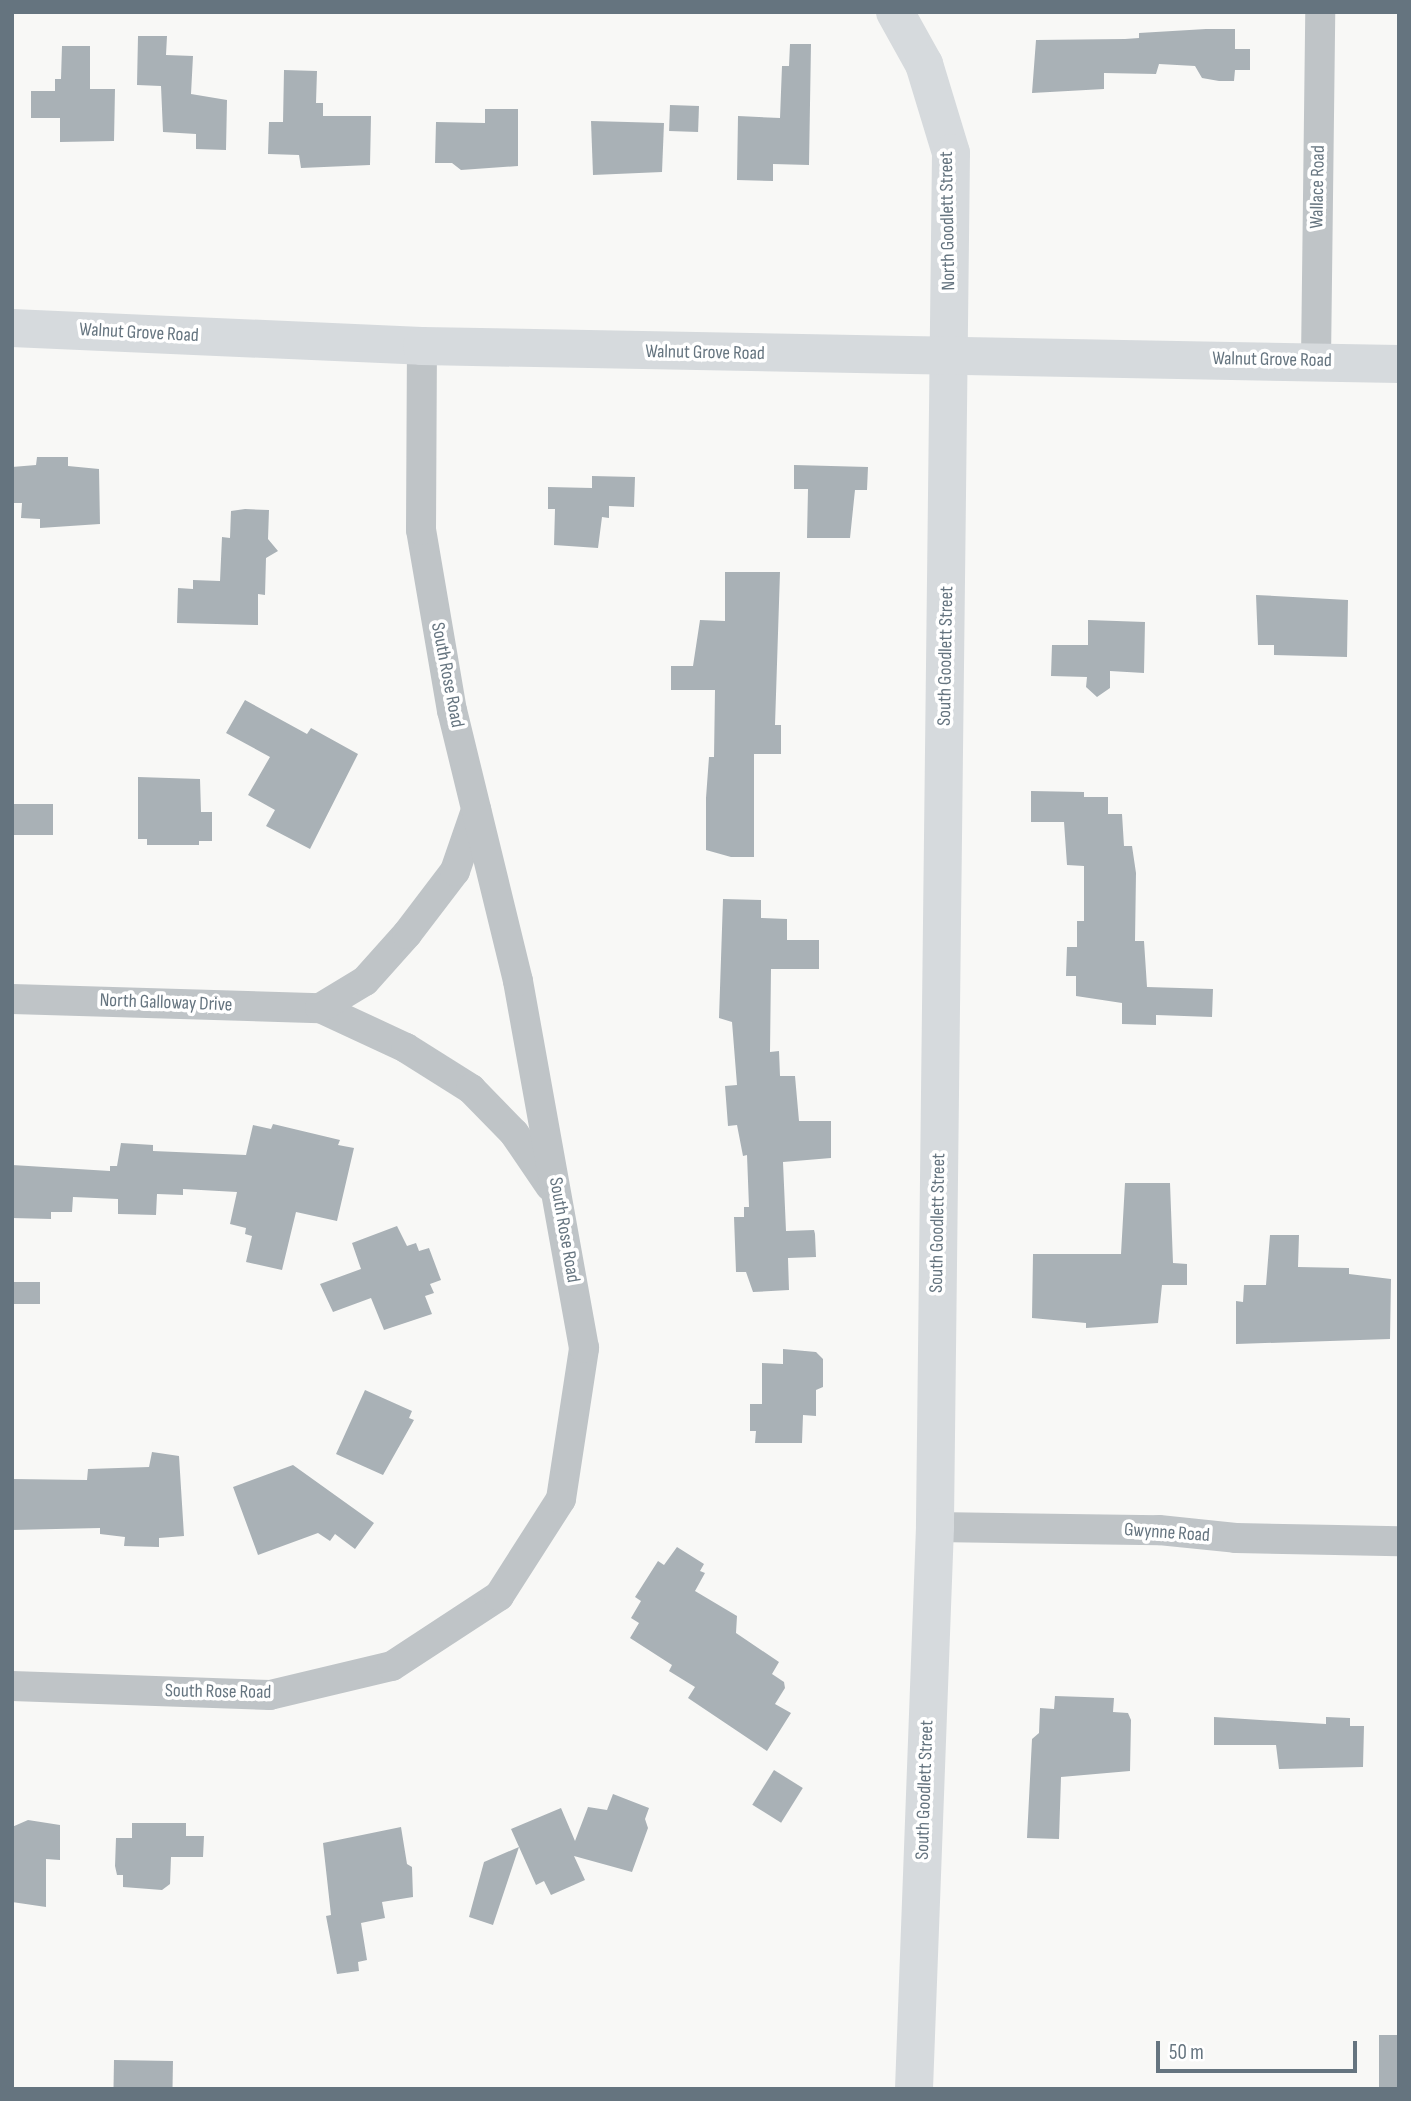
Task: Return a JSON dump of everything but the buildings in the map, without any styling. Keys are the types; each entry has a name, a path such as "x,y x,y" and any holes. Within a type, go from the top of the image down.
{"main road":[{"name":"North Goodlett Street","path":"895,12 924,64 951,153 949,357"},
{"name":"Walnut Grove Road","path":"12,328 422,346 1399,364"},
{"name":"South Goodlett Street","path":"914,2089 934,1527 949,357"}],"street":[{"name":"Wallace Road","path":"1316,361 1320,12"},
{"name":"South Rose Road","path":"12,1686 270,1695 392,1666 499,1595 561,1499 584,1348 518,981 452,711 421,530 422,346"},
{"path":"320,1008 365,981 407,934 455,871 476,810"},
{"name":"North Galloway Drive","path":"12,999 320,1008 405,1048 471,1089 514,1133 559,1199"},
{"name":"Gwynne Road","path":"934,1527 1159,1530 1236,1538 1399,1541"}]}
